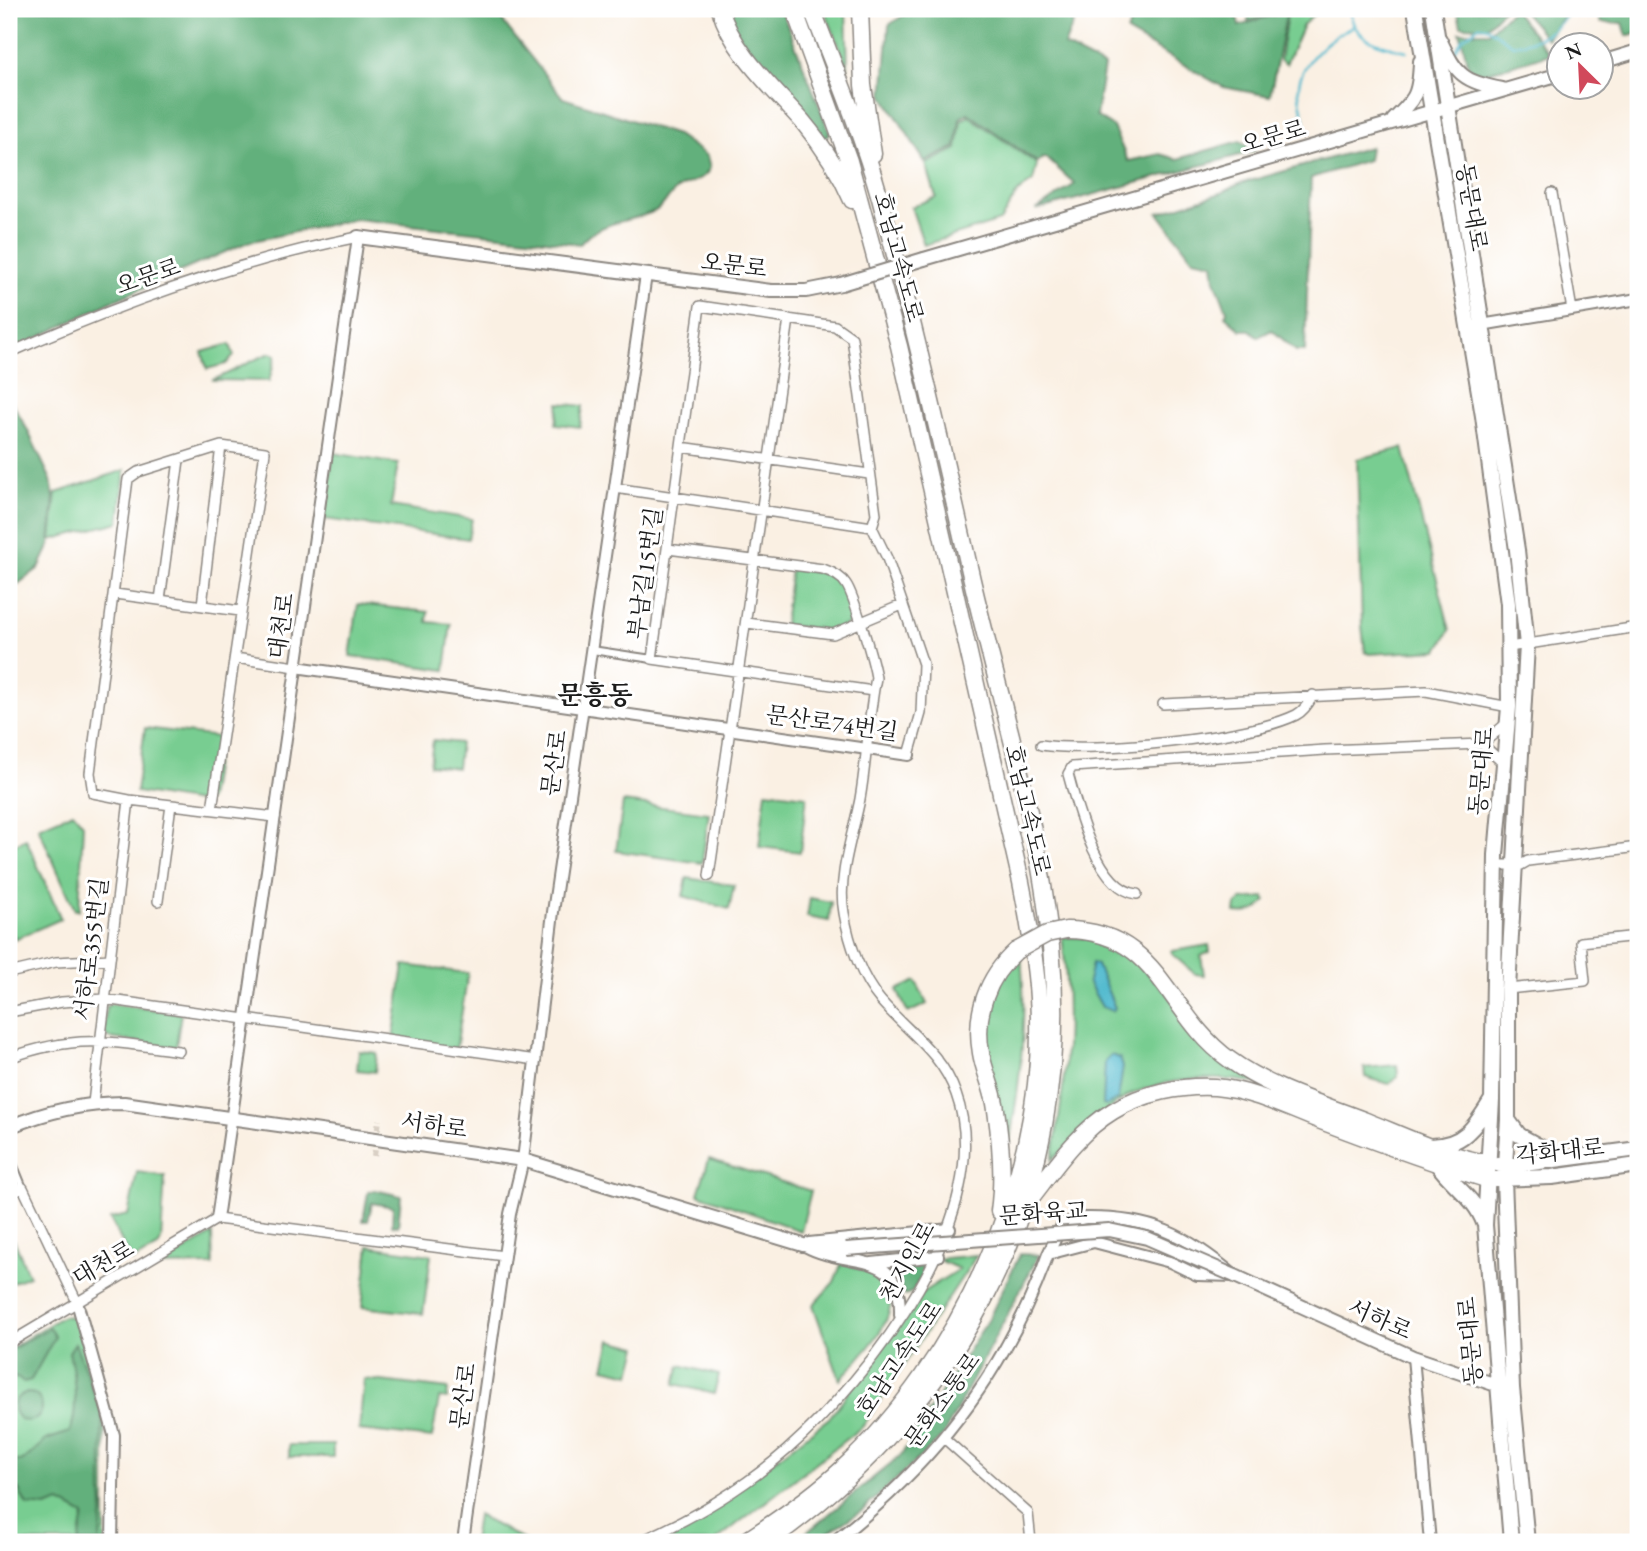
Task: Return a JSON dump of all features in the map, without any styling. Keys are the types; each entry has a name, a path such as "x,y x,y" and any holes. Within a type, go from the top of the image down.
{"highway":[{"path":"720,9 737,46 805,125 832,162 874,250"},
{"name":"호남고속도로","path":"744,1542 812,1495 876,1435 901,1405 944,1342 1002,1223 1027,1141 1039,1021 1032,939 1012,837 874,250 849,161 794,9"},
{"name":"호남고속도로","path":"767,1542 833,1493 881,1448 942,1371 977,1313 1021,1212 1044,1139 1053,1078 1055,1029 1051,944 1015,750 879,195 813,9"},
{"path":"860,9 863,85 879,195"},
{"path":"876,1435 880,1420 951,1317 981,1260 999,1214 1003,1160 996,1107 981,1051 979,1026 986,991 1004,961 1040,936 1066,930 1098,932 1130,946 1162,979 1204,1039 1229,1060 1266,1083 1487,1171"},
{"path":"1021,1212 1087,1130 1115,1110 1153,1094 1184,1088 1217,1087 1266,1100 1438,1165 1487,1171"}],"main road":[{"name":"동문대로","path":"1415,9 1502,451 1517,550 1527,645 1519,860 1508,989 1508,1120 1504,1172 1505,1388 1511,1542"},
{"name":"동문대로","path":"1433,9 1449,106 1476,326 1483,416 1504,563 1509,647 1508,714 1496,860 1492,1100 1485,1225 1527,1542"},
{"path":"1437,30 1461,76 1474,83 1506,90"},
{"path":"1390,123 1415,99 1419,89 1421,41"},
{"path":"1616,58 1638,51"},
{"name":"오문로","path":"358,237 791,292 841,284 1546,78"},
{"path":"1483,416 1489,416 1494,440 1502,451"},
{"path":"1428,1146 1453,1144 1464,1137 1473,1130 1492,1100"},
{"name":"서하로","path":"9,1127 52,1111 93,1103 149,1105 232,1117 523,1160 803,1245 846,1250"},
{"path":"1508,1120 1519,1135 1563,1160"},
{"name":"각화대로","path":"1504,1172 1638,1149"},
{"path":"1438,1165 1452,1184 1474,1200 1485,1225"},
{"name":"각화대로","path":"1487,1171 1529,1178 1638,1165"},
{"path":"1504,1209 1519,1186 1529,1178"},
{"name":"문화육교","path":"846,1250 1109,1230 1161,1243 1235,1276"},
{"name":"서하로","path":"1235,1276 1413,1357 1505,1388"}],"street":[{"path":"1552,193 1572,310"},
{"name":"오문로","path":"9,354 78,322 196,281 358,237"},
{"name":"대천로","path":"9,1343 217,1219 358,237"},
{"name":"문산로","path":"463,1542 504,1256 523,1160 554,912 646,275"},
{"path":"1476,326 1638,299"},
{"name":"문산로74번길","path":"296,667 909,755 921,713 923,664 887,558 872,527 876,514 852,338 835,326 700,306"},
{"name":"부남길15번길","path":"700,306 652,659 873,691"},
{"path":"709,876 789,318"},
{"path":"202,605 222,446"},
{"path":"212,809 265,452 222,446 138,472 128,479 90,773 93,793 129,800 275,817"},
{"path":"681,447 869,474"},
{"path":"160,600 179,460"},
{"path":"615,488 872,527"},
{"name":"천지인로","path":"639,1542 690,1517 786,1451 850,1384 900,1315 938,1256 950,1229 961,1186 965,1152 964,1129 957,1095 932,1051 875,993 854,948 844,916 842,892 866,750 874,663 849,588 833,573 792,563 668,549"},
{"path":"115,594 240,611"},
{"path":"747,623 833,634 902,605"},
{"path":"1509,647 1638,627"},
{"path":"592,650 652,659"},
{"path":"235,658 296,667"},
{"path":"1163,704 1426,691 1508,714 1482,744"},
{"path":"1041,745 1102,748 1232,732 1299,714 1313,695"},
{"path":"1137,894 1119,888 1089,841 1079,818 1068,774 1072,767 1297,751 1482,744 1504,765"},
{"name":"서하로355번길","path":"93,1103 129,800"},
{"path":"158,901 171,805"},
{"path":"1496,860 1638,847"},
{"path":"1508,989 1585,981 1581,943 1638,936"},
{"path":"9,972 56,962 110,960"},
{"path":"9,1012 62,1002 104,999 536,1060"},
{"path":"9,1058 37,1048 99,1039 179,1051"},
{"path":"9,1154 77,1302 114,1435 112,1542"},
{"path":"9,1194 23,1188"},
{"name":"문화소통로","path":"833,1542 897,1489 945,1439 1032,1300 1048,1254 1063,1223 1085,1218 1124,1218 1189,1239 1235,1276"},
{"path":"217,1219 504,1256"},
{"path":"803,1245 824,1239 950,1229"},
{"path":"1048,1254 1094,1242 1157,1258 1197,1275 1235,1276"},
{"path":"803,1245 820,1255 869,1263 938,1256"},
{"path":"869,1263 893,1277 899,1288 900,1315"},
{"path":"1413,1357 1430,1542"},
{"path":"945,1439 1028,1513 1031,1542"}],"green space":[{"path":"9,9 499,9 497,14 563,98 677,135 707,156 710,168 701,178 676,190 655,211 596,230 580,244 356,219 248,242 113,301 9,352"},
{"path":"724,9 781,9 830,133 823,139 758,68"},
{"path":"824,9 846,9 848,68"},
{"path":"913,9 1079,9 1064,46 1104,66 1096,116 1113,127 1128,161 1160,154 1177,159 1240,141 1255,151 1036,210 1075,184 1045,157 1037,162 968,113 960,118 956,147 925,162 883,95 889,25"},
{"path":"1136,9 1244,9 1237,15 1239,26 1287,11 1270,96 1223,87 1127,32"},
{"path":"1250,9 1288,9 1248,21"},
{"path":"1288,9 1319,9 1303,25 1286,64 1280,60"},
{"path":"1457,9 1504,9 1487,27 1461,26"},
{"path":"1513,9 1546,49 1546,55 1486,73 1477,72 1468,66 1460,32 1489,32"},
{"path":"1521,9 1568,9 1552,32 1546,32 1546,38"},
{"path":"1638,9 1638,32 1627,36 1623,23 1601,23 1597,11"},
{"path":"969,116 1037,164 1033,181 1018,192 1000,221 924,245 911,207 936,197 926,164 957,149 961,120"},
{"path":"1370,147 1368,160 1311,178 1305,351 1296,351 1272,330 1258,337 1250,330 1241,330 1225,316 1227,311 1215,280 1213,263 1193,259 1158,213 1221,193 1239,184"},
{"path":"230,344 234,356 226,364 207,369 202,352"},
{"path":"271,353 276,355 269,381 212,380 256,359"},
{"path":"9,397 51,480 54,497 50,545 39,568 18,584 12,581 9,572"},
{"path":"559,403 583,406 580,427 556,424"},
{"path":"1403,448 1450,630 1438,650 1369,654 1365,652 1362,626 1357,459"},
{"path":"333,453 398,464 391,506 472,519 468,539 324,519"},
{"path":"125,470 119,522 51,540 56,493"},
{"path":"791,568 823,573 840,581 853,613 850,623 834,631 784,625"},
{"path":"358,604 428,612 427,622 451,624 445,670 350,656"},
{"path":"145,728 219,737 209,799 204,803 136,792"},
{"path":"433,740 460,743 457,768 430,765"},
{"path":"766,791 807,796 800,852 759,847"},
{"path":"623,802 709,813 702,863 616,851"},
{"path":"73,812 83,824 79,910 75,910 38,827"},
{"path":"26,839 61,919 15,939 9,925 9,847"},
{"path":"687,878 734,885 729,909 683,896"},
{"path":"1264,897 1266,901 1256,909 1235,913 1236,905 1242,900"},
{"path":"810,898 831,902 829,921 807,917"},
{"path":"1062,937 1113,939 1257,1083 1193,1079 1145,1089 1111,1107 1052,1160 1066,1049 1067,993"},
{"path":"1209,945 1210,952 1201,956 1204,975 1195,974 1172,954 1172,951"},
{"path":"1020,948 1022,1046 1009,1144 986,1074 981,1009"},
{"path":"404,965 468,973 456,1049 393,1040"},
{"path":"916,981 927,1004 908,1013 897,990"},
{"path":"111,1004 181,1013 176,1047 109,1038 104,1033 106,1007"},
{"path":"359,1051 377,1053 375,1072 357,1070"},
{"path":"1397,1065 1398,1077 1388,1084 1365,1077 1364,1068"},
{"path":"709,1159 811,1191 801,1231 698,1194"},
{"path":"137,1172 165,1176 161,1241 158,1247 132,1261 110,1219 128,1215"},
{"path":"375,1190 401,1196 398,1226 392,1225 393,1207 372,1203 368,1221 363,1221 368,1192"},
{"path":"212,1234 213,1265 160,1266"},
{"path":"14,1240 29,1276 9,1284 9,1242"},
{"path":"369,1246 431,1255 423,1314 362,1307"},
{"path":"1020,1254 1039,1255 943,1436 862,1511 812,1542 795,1542 901,1455 988,1320"},
{"path":"977,1255 863,1426 714,1542 663,1542 672,1539 829,1418 923,1292 959,1269 937,1259"},
{"path":"924,1261 927,1269 911,1293 905,1295 897,1277 886,1267"},
{"path":"842,1262 885,1278 890,1292 890,1306 879,1333 840,1380 813,1305 834,1282"},
{"path":"63,1316 71,1317 77,1323 105,1421 105,1542 9,1542 9,1349"},
{"path":"49,1328 55,1337 31,1380 24,1382 15,1377 9,1382 9,1351"},
{"path":"611,1340 638,1347 631,1374 604,1368"},
{"path":"75,1343 102,1413 103,1507 100,1542 79,1542 84,1515 60,1502 46,1507 27,1505 18,1489 9,1483 9,1461 23,1461 46,1440 70,1432 75,1392 69,1352"},
{"path":"680,1365 719,1375 714,1394 675,1384"},
{"path":"364,1379 448,1389 447,1399 439,1398 432,1438 359,1430"},
{"path":"28,1393 38,1397 42,1407 38,1417 28,1421 18,1417 14,1407 18,1397"},
{"path":"289,1445 333,1445 333,1457 289,1457"},
{"path":"477,1515 527,1542 473,1542"}],"water":[{"path":"1092,963 1097,965 1115,1008 1113,1011 1102,1007 1088,982"},
{"path":"1111,1055 1120,1058 1123,1067 1118,1099 1106,1106 1103,1105 1105,1061"}],"waterway":[{"path":"1351,9 1352,19 1362,34 1388,47 1407,51"},
{"path":"1454,53 1462,39 1479,26 1487,27 1513,45 1546,34 1560,24 1570,9"},
{"path":"1305,123 1299,99 1301,76 1312,58 1327,42 1353,26"}],"tunnel":[{"path":"374,1156 379,1120"}],"district":[{"name":"문흥동","path":"595,695"}]}
